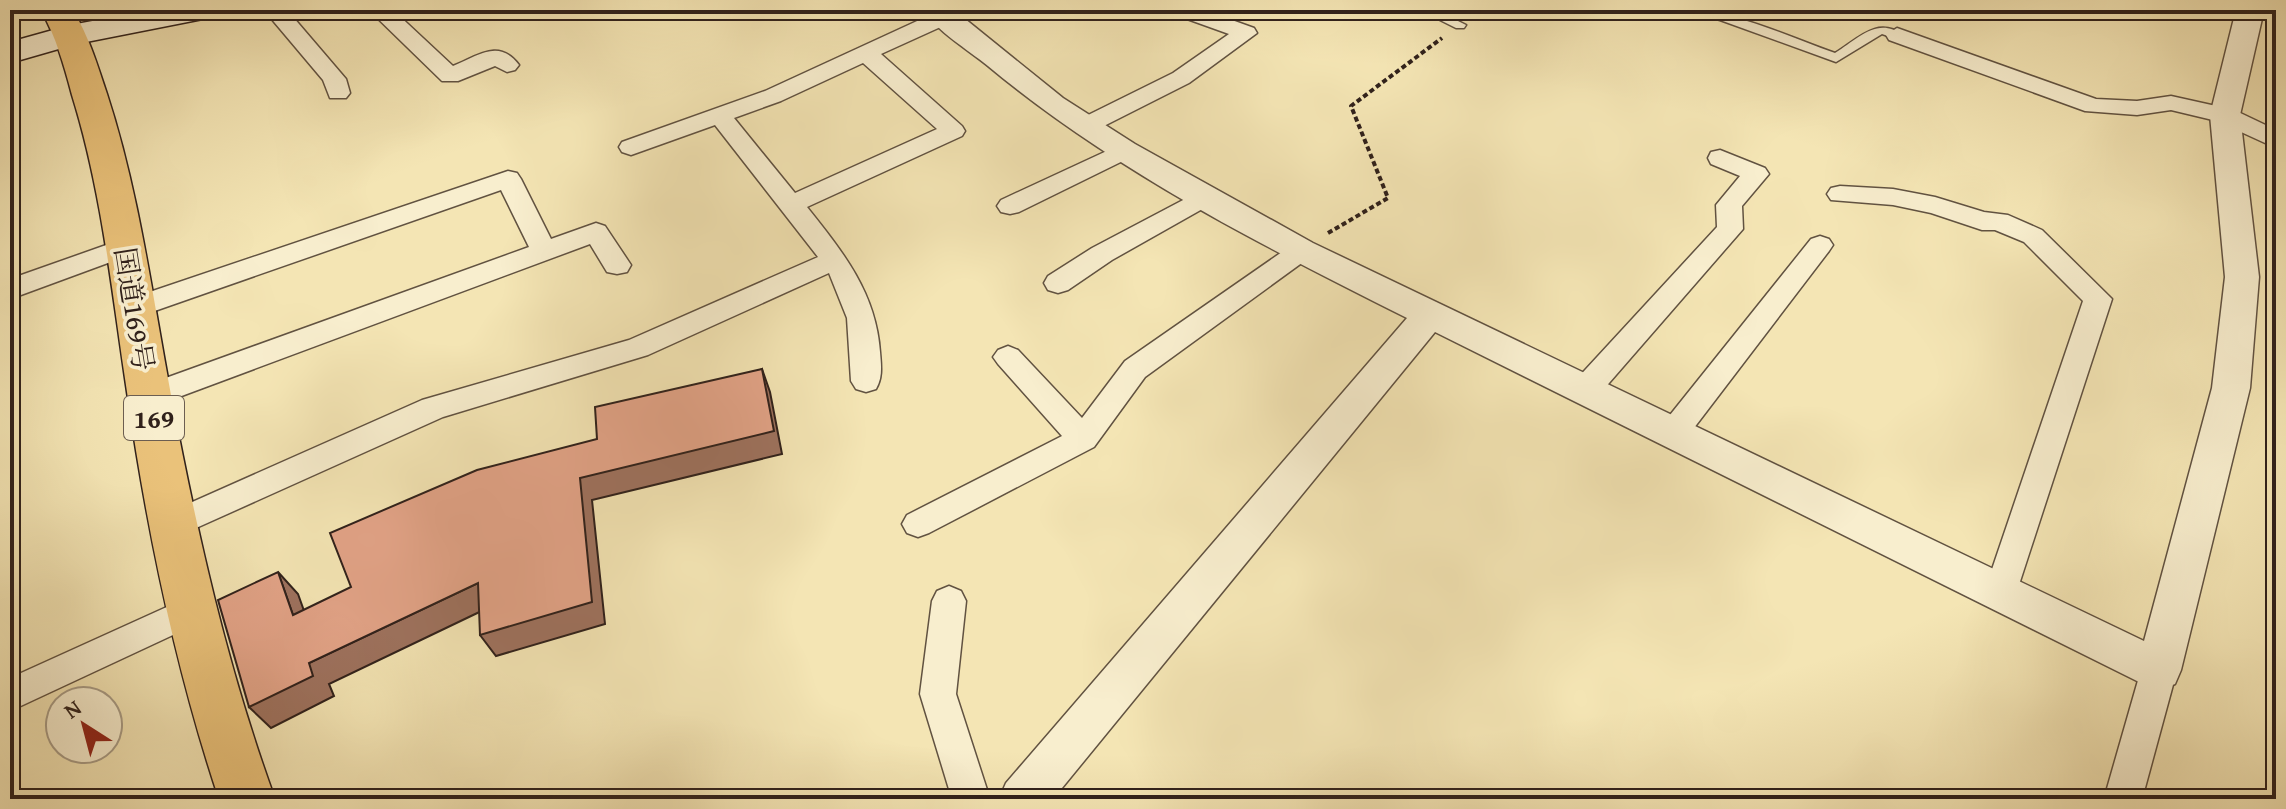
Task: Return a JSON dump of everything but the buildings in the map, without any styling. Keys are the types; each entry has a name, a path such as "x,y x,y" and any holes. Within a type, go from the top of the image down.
{"highway":[{"name":"国道169号","path":"64,23 101,130 126,247 149,396 191,611 216,709 247,799"}],"main road":[{"path":"10,53 64,23 202,10"}],"street":[{"path":"275,10 334,79 338,93"},
{"path":"380,10 450,76 498,56 507,65"},
{"path":"1085,126 1181,78 1246,33 1184,10"},
{"path":"2123,799 2231,388 2242,277 2225,115 2250,10"},
{"path":"631,147 773,96 947,12 1014,76 1085,126 1301,251 2159,670"},
{"path":"1897,35 2093,106 2137,108 2171,103 2225,115 2276,140"},
{"path":"792,204 953,131 865,52"},
{"path":"720,116 835,260 856,300 867,341 866,381"},
{"path":"1010,206 1124,151"},
{"path":"1585,390 1730,229 1729,205 1756,174 1720,158"},
{"path":"136,307 508,179 544,250"},
{"path":"1840,194 1893,197 1935,205 1982,221 1999,221 2033,236 2098,299 2001,593"},
{"path":"1058,283 1102,254 1204,197"},
{"path":"149,396 596,232 617,265"},
{"path":"1673,433 1820,245"},
{"path":"10,289 126,247"},
{"path":"918,524 1083,439 1135,369 1301,251"},
{"path":"174,524 433,408 638,348 835,260"},
{"path":"1023,799 1430,314"},
{"path":"1008,357 1083,439"},
{"path":"949,601 938,694 971,799"},
{"path":"10,695 191,611"}],"lane":[{"path":"1426,10 1460,25"},
{"path":"1688,10 1723,17 1836,58 1881,29 1897,35"}],"path":[{"path":"1301,251 1388,198 1351,106 1460,25 1496,10"}]}
